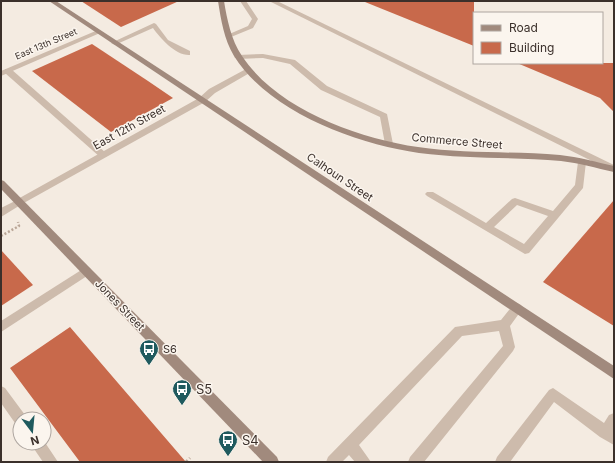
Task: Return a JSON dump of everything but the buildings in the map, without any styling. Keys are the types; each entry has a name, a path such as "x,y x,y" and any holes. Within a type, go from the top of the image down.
{"street":[{"name":"Calhoun Street","path":"52,1 614,373"},
{"name":"Commerce Street","path":"221,1 229,36 238,57 262,84 282,100 311,116 356,134 389,144 417,150 447,153 538,157 582,162 614,169"},
{"path":"229,36 251,27 255,19 243,1"},
{"path":"272,1 614,169"},
{"path":"115,43 154,25 166,41 187,53"},
{"name":"East 13th Street","path":"4,72 98,32"},
{"path":"238,57 263,56 292,62 324,88 384,116 389,144"},
{"name":"East 12th Street","path":"1,213 202,100 212,91 249,71"},
{"path":"4,72 103,155"},
{"path":"430,194 525,250 580,186 582,162"},
{"name":"Jones Street","path":"1,183 272,462"},
{"path":"487,228 515,201 554,215"},
{"path":"1,327 86,271"},
{"path":"333,462 459,331 504,325 517,308"},
{"path":"415,462 509,347 504,325"},
{"path":"1,392 14,411"},
{"path":"502,462 553,394 610,435 614,419"},
{"path":"350,445 364,462"},
{"path":"43,451 51,462"}],"path":[{"path":"1,236 19,226 18,222"},
{"path":"186,462 190,458"}],"place":[{"name":"S6","path":"149,366"},
{"name":"S5","path":"182,406"},
{"name":"S4","path":"228,457"}]}
